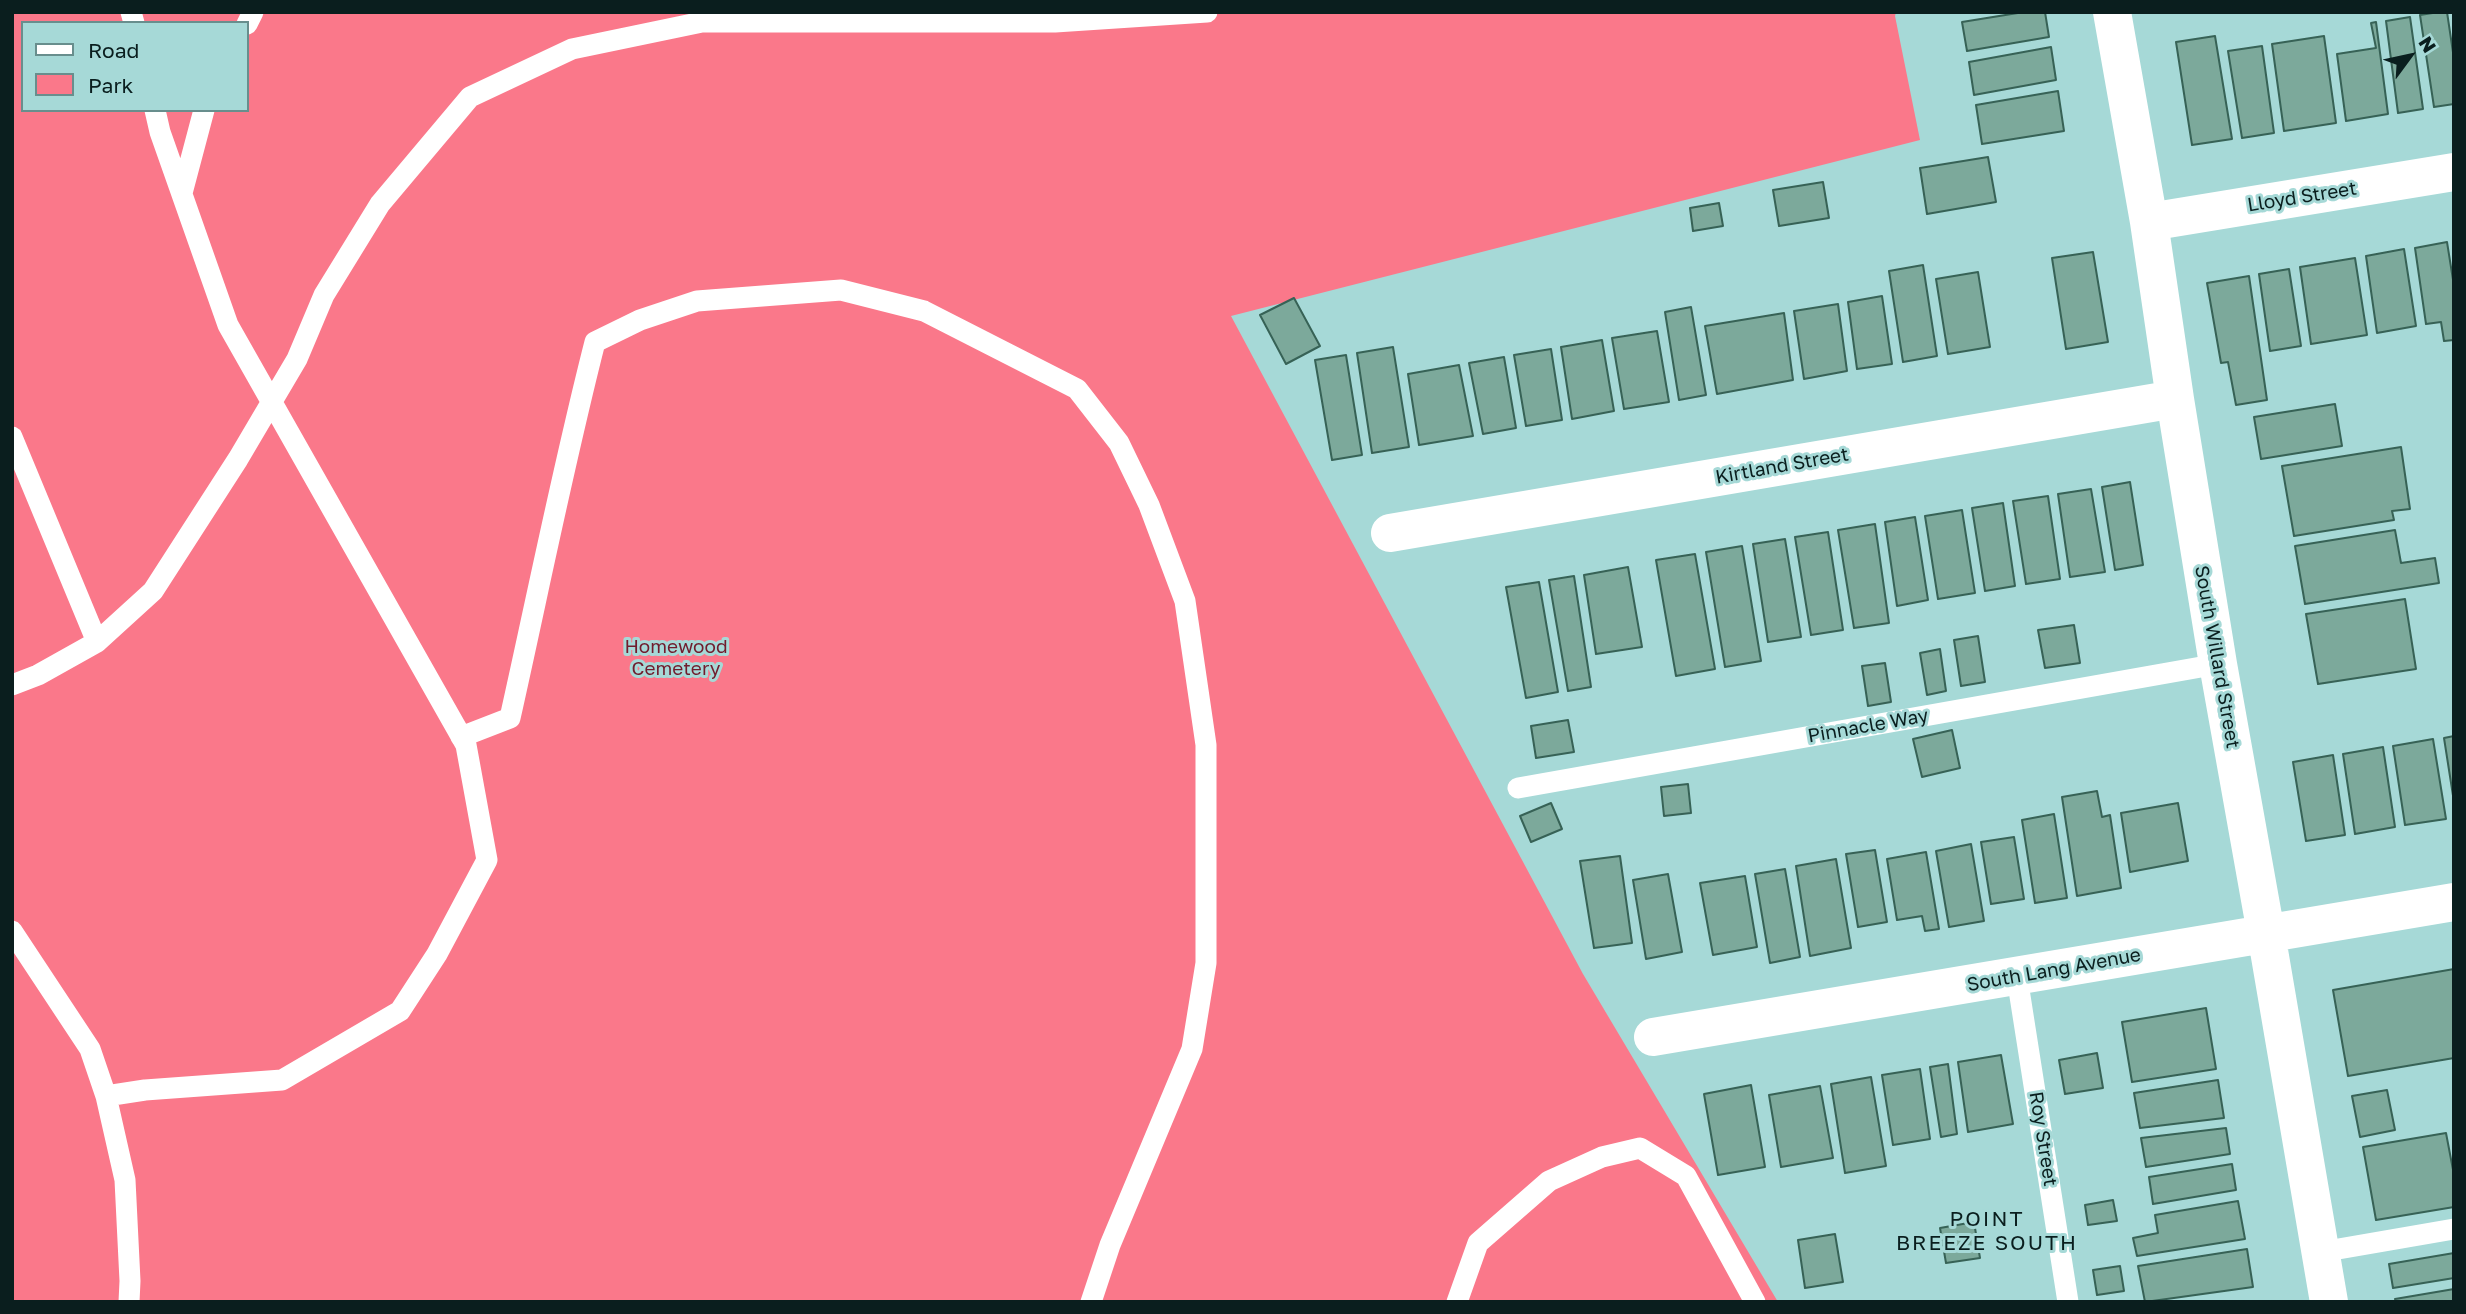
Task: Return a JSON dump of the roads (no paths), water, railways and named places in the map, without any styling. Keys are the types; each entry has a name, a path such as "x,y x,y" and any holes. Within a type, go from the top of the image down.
{"street":[{"name":"South Willard Street","path":"2112,12 2150,222 2175,399 2218,664 2329,1302"},
{"name":"Lloyd Street","path":"2150,222 2454,172"},
{"name":"Kirtland Street","path":"1390,533 2175,399"},
{"name":"South Lang Avenue","path":"1653,1037 2454,902"}],"lane":[{"path":"12,685 38,675 97,642 153,591 238,459 297,359 324,295 380,204 470,97 572,49 702,22 1207,12"},
{"path":"106,1096 145,1090 282,1080 400,1011 437,954 487,860 466,744 228,324 156,112"},
{"path":"182,193 203,112"},
{"path":"461,737 510,718 570,441 595,342 640,320 697,301 841,290 924,311 1077,389 1119,443 1149,505 1185,601 1206,745 1206,963 1192,1049 1110,1245 1091,1302"},
{"path":"12,437 97,642"},
{"name":"Pinnacle Way","path":"1517,788 2218,664"},
{"path":"12,932 90,1049 106,1096 125,1180 129,1302"},
{"name":"Roy Street","path":"2017,977 2068,1302"},
{"path":"1457,1302 1478,1243 1549,1181 1602,1157 1640,1148 1686,1176 1755,1302"},
{"path":"2321,1252 2454,1229"}],"district":[{"name":"POINT BREEZE SOUTH","path":"1987,1231"}],"park label":[{"name":"Homewood Cemetery","path":"676,658"}]}
